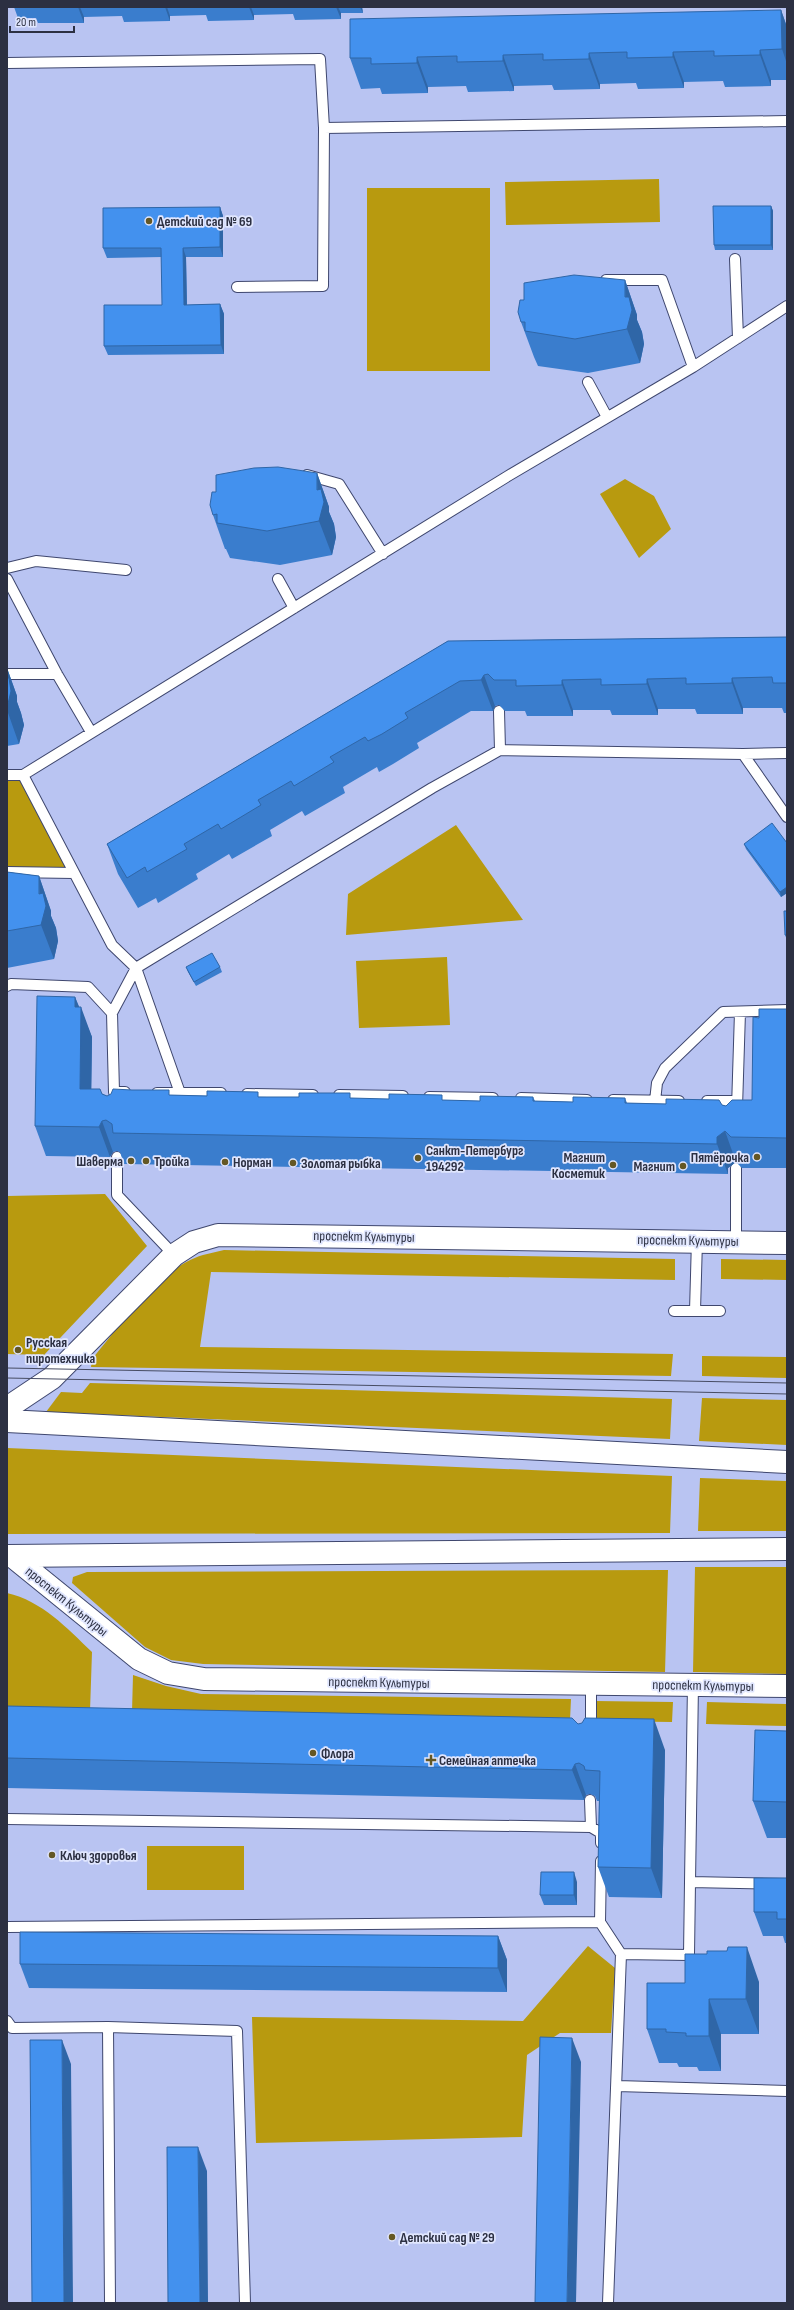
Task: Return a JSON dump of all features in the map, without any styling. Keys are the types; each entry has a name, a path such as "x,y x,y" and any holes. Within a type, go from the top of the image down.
{"street":[{"name":"проспект Культуры","path":"7,1408 52,1378 174,1255 194,1242 218,1235 697,1240 787,1243"},
{"path":"7,1421 787,1462"},
{"name":"проспект Культуры","path":"9,1556 787,1549"},
{"name":"проспект Культуры","path":"9,1556 139,1659 168,1673 204,1679 787,1686"}],"lane":[{"path":"7,63 320,59 324,128 323,286 237,287"},
{"path":"324,128 787,121"},
{"path":"735,259 738,338"},
{"path":"592,280 662,280 693,367"},
{"path":"7,775 23,775 508,476 693,367 787,306"},
{"path":"588,382 607,418"},
{"path":"293,475 309,475 339,484 382,554"},
{"path":"7,568 36,561 126,570"},
{"path":"7,579 57,674 91,732"},
{"path":"278,579 294,608"},
{"path":"7,674 57,674"},
{"path":"499,711 500,750"},
{"path":"116,1106 114,1092 112,1013 136,968 192,932 438,784 500,750 743,754 787,753"},
{"path":"743,754 787,817"},
{"path":"23,775 112,945 136,968 180,1093"},
{"path":"7,872 74,872"},
{"path":"7,986 11,984 88,987 112,1013"},
{"path":"655,1101 657,1083 665,1068 723,1012 787,1010"},
{"path":"737,1116 740,1012"},
{"path":"114,1092 737,1101"},
{"path":"117,1157 117,1195 174,1255"},
{"path":"736,1168 736,1241"},
{"path":"695,1311 697,1240"},
{"path":"674,1311 720,1311"},
{"path":"591,1684 591,1741"},
{"path":"621,1954 693,1955 690,1882 693,1684"},
{"path":"590,1800 591,1827"},
{"path":"7,1819 591,1827 601,1833 600,1922 621,1954 610,2303"},
{"path":"690,1882 787,1884"},
{"path":"7,1927 600,1922"},
{"path":"7,2021 12,2028 108,2027 237,2031 244,2303"},
{"path":"108,2027 110,2303"},
{"path":"616,2086 787,2091"}],"shaded area":[{"path":"659,179 660,222 506,225 505,182"},
{"path":"367,188 490,188 490,371 367,371"},
{"path":"625,479 654,496 671,529 639,558 600,494"},
{"path":"7,775 23,775 74,873 7,872"},
{"path":"456,825 523,920 346,935 348,894"},
{"path":"447,957 450,1025 359,1028 356,961"},
{"path":"105,1194 147,1246 44,1355 7,1354 7,1196"},
{"path":"224,1250 675,1259 675,1280 211,1272 200,1347 673,1354 671,1376 91,1367 92,1359 128,1315 156,1285 171,1272 187,1262 203,1255"},
{"path":"721,1259 787,1260 787,1280 721,1279"},
{"path":"702,1356 787,1357 787,1378 702,1376"},
{"path":"90,1383 672,1399 670,1439 46,1412 61,1392 82,1393"},
{"path":"702,1398 787,1400 787,1445 699,1441"},
{"path":"7,1448 672,1476 670,1533 7,1534"},
{"path":"700,1478 787,1481 787,1531 698,1531"},
{"path":"695,1567 787,1567 787,1674 693,1672"},
{"path":"668,1570 665,1672 203,1664 171,1660 145,1647 72,1583 73,1577 87,1572"},
{"path":"7,1593 32,1602 43,1609 53,1616 92,1652 90,1711 7,1710"},
{"path":"133,1675 166,1686 201,1694 571,1699 570,1720 132,1712"},
{"path":"595,1701 673,1702 672,1722 595,1721"},
{"path":"707,1702 787,1704 787,1726 706,1724"},
{"path":"147,1846 244,1846 244,1890 147,1890"},
{"path":"588,1946 615,1968 611,2033 560,2033 527,2055 522,2137 256,2143 252,2017 523,2021"}],"building":[{"path":"781,10 782,49 760,50 760,55 714,56 714,51 673,52 673,57 627,58 627,52 589,53 589,59 543,60 543,54 503,55 503,61 457,62 457,56 417,57 417,63 371,64 371,58 350,58 350,19"},
{"path":"713,206 771,206 771,245 714,245"},
{"path":"220,207 220,247 183,248 184,305 220,304 221,345 104,346 104,305 162,305 161,248 103,248 103,208"},
{"path":"574,275 625,280 625,297 629,297 632,310 627,329 575,339 525,331 525,322 521,322 518,312 520,300 524,300 524,283"},
{"path":"278,467 317,473 317,490 321,489 324,502 319,521 267,531 217,523 217,514 213,515 210,505 212,492 216,492 216,475 254,468"},
{"path":"787,637 787,683 773,683 772,677 732,678 732,683 686,684 686,678 647,679 647,684 601,685 601,679 562,680 562,685 516,686 516,680 494,680 488,674 484,675 481,680 460,681 405,713 408,718 382,734 368,741 365,737 330,757 334,762 294,786 291,781 258,800 261,805 221,829 218,824 184,844 187,849 147,872 145,867 127,878 107,844 448,641"},
{"path":"7,678 9,678 11,691 7,708"},
{"path":"772,823 787,843 787,887 780,892 744,844"},
{"path":"7,872 39,876 39,894 43,893 46,906 41,925 7,931"},
{"path":"784,911 787,911 787,935 785,935"},
{"path":"212,953 220,967 194,982 186,967"},
{"path":"37,996 75,997 75,1007 81,1007 80,1089 100,1089 102,1094 107,1096 111,1094 113,1089 169,1090 169,1095 207,1096 207,1091 258,1092 258,1097 299,1097 299,1093 350,1093 350,1098 389,1099 389,1094 442,1095 442,1100 480,1101 480,1096 533,1097 533,1101 573,1102 573,1097 625,1098 625,1103 666,1104 666,1099 719,1100 722,1105 726,1106 732,1100 752,1100 753,1017 759,1018 759,1009 787,1009 787,1138 731,1137 725,1131 717,1137 717,1144 113,1133 112,1124 106,1120 102,1121 99,1127 35,1126"},
{"path":"7,1706 572,1718 578,1724 582,1723 585,1718 654,1719 651,1868 598,1867 600,1771 585,1770 584,1766 579,1763 575,1764 572,1770 7,1758"},
{"path":"755,1730 787,1731 787,1802 753,1801"},
{"path":"541,1872 574,1872 574,1895 540,1895"},
{"path":"754,1878 787,1878 787,1919 777,1919 777,1912 754,1912"},
{"path":"20,1932 498,1936 498,1968 20,1964"},
{"path":"728,1947 747,1947 746,1999 709,1999 709,2036 686,2036 686,2033 666,2032 666,2029 647,2029 647,1983 685,1983 685,1954 707,1954 707,1951 727,1951"},
{"path":"540,2037 572,2038 567,2303 535,2303"},
{"path":"30,2040 62,2040 64,2303 32,2303"},
{"path":"167,2147 198,2147 200,2303 168,2303"}],"tram line":[{"path":"7,1368 787,1383"},
{"path":"7,1378 787,1394"}],"place":[{"name":"Детский сад № 69","path":"149,221"},
{"name":"Пятёрочка","path":"757,1157"},
{"name":"Санкт-Петербург 194292","path":"418,1158"},
{"name":"Шаверма","path":"131,1161"},
{"name":"Тройка","path":"146,1161"},
{"name":"Норман","path":"225,1162"},
{"name":"Золотая рыбка","path":"293,1163"},
{"name":"Магнит Косметик","path":"613,1165"},
{"name":"Магнит","path":"683,1166"},
{"name":"Русская пиротехника","path":"18,1350"},
{"name":"Флора","path":"313,1753"},
{"name":"Семейная аптечка","path":"431,1760"},
{"name":"Ключ здоровья","path":"52,1855"},
{"name":"Детский сад № 29","path":"392,2237"}]}
